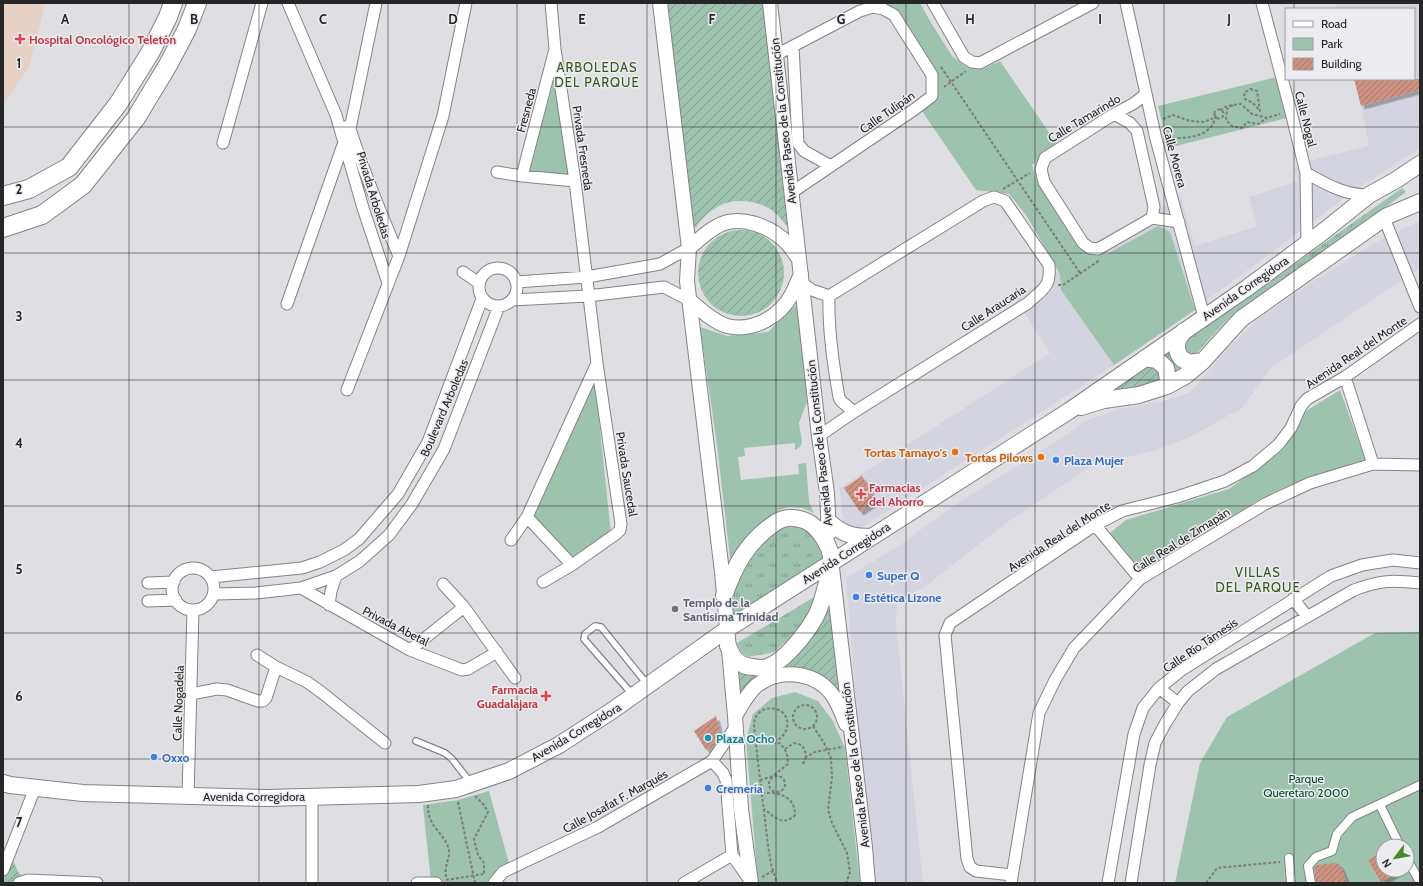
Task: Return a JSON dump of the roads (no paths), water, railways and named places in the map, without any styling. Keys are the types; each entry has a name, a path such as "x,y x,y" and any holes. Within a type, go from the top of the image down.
{"highway":[{"path":"3,196 29,189 69,167 118,104 150,53 168,17 173,3"},
{"path":"3,228 42,215 83,185 136,118 187,30 197,3"}],"main road":[{"name":"Avenida Corregidora","path":"3,783 83,793 266,798 432,793 465,786 509,771 559,745 634,696 648,685 727,638 832,563 1068,411 1307,244 1369,195 1396,180 1420,164"},
{"path":"1385,217 1420,192"},
{"name":"Avenida Corregidora","path":"1068,411 1104,400 1139,395 1166,386 1185,376 1203,361 1241,319 1385,217 1420,202"},
{"path":"1385,217 1420,213"},
{"path":"1184,331 1179,336 1176,347 1181,358 1189,363 1203,361"},
{"path":"1145,358 1157,360 1166,368 1168,380 1166,386"},
{"path":"1128,369 1127,378 1132,388 1139,395"},
{"path":"724,596 736,566 750,545 768,528 784,518 798,518 810,523 822,535 832,563 823,598 816,615 808,628 789,651 771,665 763,668 747,667 735,659 727,638"},
{"path":"829,522 847,535 872,537"}],"street":[{"path":"223,143 262,3"},
{"name":"Privada Arboledas","path":"288,3 336,115 363,208 388,283"},
{"path":"287,304 344,142 350,129 376,3"},
{"path":"347,390 399,256 443,116 466,3"},
{"name":"Privada Fresneda","path":"551,3 555,49 576,181 588,296"},
{"path":"660,3 689,248 687,281 724,596 741,808 751,883"},
{"name":"Avenida Paseo de la Constitución","path":"770,3 826,493 832,563 868,883"},
{"path":"933,3 964,57 972,62 980,63 1093,3"},
{"name":"Calle Nogal","path":"1262,3 1306,173 1307,244"},
{"name":"Calle Morera","path":"1123,4 1156,139 1204,317"},
{"name":"Calle Tulipán","path":"776,55 860,11 873,7 883,9 894,14 932,75 932,96 791,193"},
{"path":"793,46 798,142 804,151 832,166"},
{"name":"Fresneda","path":"522,176 555,49"},
{"name":"Calle Tamarindo","path":"1146,94 1133,104 1114,114 1045,158 1042,170 1044,182 1082,243 1090,248 1098,249 1152,218"},
{"path":"1114,114 1130,123 1137,130 1154,207 1152,218 1179,222"},
{"name":"Privada Arboledas","path":"336,115 350,129 362,166 399,256"},
{"path":"497,172 576,181"},
{"path":"1306,173 1332,187 1356,195 1369,195"},
{"name":"Calle Araucaria","path":"819,436 854,412 1028,302 1047,286 1050,276 1049,265 1005,200 994,197 983,201 829,296"},
{"path":"1385,217 1420,307"},
{"path":"516,282 586,277 660,264 689,248 716,226 733,221 753,222 770,231 787,243 799,259"},
{"path":"512,300 516,291 516,282 511,273 502,268 492,268 483,274 479,283 479,291 482,299 490,305 499,306 512,300 588,296 664,287 689,300 713,318 727,326 745,328 764,322 778,312 791,296 801,278 812,290 829,296 828,313 833,364 839,397 841,401 854,412"},
{"path":"462,272 479,283"},
{"name":"Privada Saucedal","path":"543,582 572,565 616,534 620,530 621,524 588,296"},
{"name":"Boulevard Arboledas","path":"211,577 285,571 302,568 320,562 344,550 359,539 398,494 428,442 482,299"},
{"name":"Boulevard Arboledas","path":"214,594 256,593 301,588 336,576 360,562 389,535 412,504 444,449 499,306"},
{"name":"Avenida Real del Monte","path":"1011,879 976,871 970,867 967,859 945,635 950,623 1095,525 1122,511 1177,497 1225,481 1253,466 1278,445 1290,428 1301,406 1308,399 1345,377 1420,324"},
{"path":"511,540 527,517 597,363"},
{"path":"1345,377 1373,464"},
{"name":"Calle Real de Zimapán","path":"1011,879 1039,713 1055,680 1074,648 1140,579 1265,504 1310,483 1373,464 1420,465"},
{"path":"398,494 412,504"},
{"path":"527,517 572,565"},
{"path":"1095,525 1140,579"},
{"name":"Calle Río Támesis","path":"1108,883 1134,734 1143,708 1159,688 1183,669 1331,576 1362,565 1393,560 1420,563"},
{"path":"191,568 198,569 211,577 214,586 214,594 211,601 206,606 200,609 186,609 176,600 173,588 174,582 178,575 184,571 191,568"},
{"path":"329,605 331,591 336,576"},
{"path":"1131,883 1150,765 1155,743 1178,703 1188,692 1216,669 1354,590 1374,583 1394,580 1420,583"},
{"path":"148,583 174,582"},
{"path":"443,584 464,607 515,678"},
{"name":"Privada Abetal","path":"301,588 410,650 462,670 468,669 497,652"},
{"path":"1293,599 1307,616"},
{"path":"148,601 176,600"},
{"path":"410,650 464,607"},
{"name":"Calle Nogadela","path":"188,796 193,610"},
{"path":"257,655 276,668 307,682 385,743"},
{"path":"191,694 217,689 227,690 258,701 263,701 266,698 276,668"},
{"path":"735,721 749,693 762,682 777,675 802,675 818,682 830,693 835,700 852,737"},
{"path":"1159,688 1178,703"},
{"name":"Calle Josafat F. Marqués","path":"494,883 503,872 598,827 712,761 735,721"},
{"path":"712,761 723,773 726,780 732,855 751,883"},
{"path":"1311,883 1308,866 1316,857 1332,851 1337,834 1352,817 1420,785"},
{"path":"3,870 35,788"},
{"path":"312,796 312,883"},
{"path":"1380,804 1396,838"},
{"path":"684,883 732,855"},
{"path":"1289,860 1291,883"},
{"path":"1415,873 1420,882"},
{"path":"19,883 28,880 97,883"},
{"path":"417,883 436,883"}],"lane":[{"path":"634,696 584,640 585,634 595,626 601,627 648,685"},
{"path":"416,741 445,753 452,759 465,786"}],"place":[{"name":"Hospital Oncológico Teletón","path":"20,39"},
{"name":"Tortas Tamayo's","path":"955,452"},
{"name":"Tortas Pilows","path":"1041,457"},
{"name":"Plaza Mujer","path":"1056,460"},
{"name":"Farmacias del Ahorro","path":"861,494"},
{"name":"Super Q","path":"869,575"},
{"name":"Estética Lizone","path":"856,597"},
{"name":"Templo de la Santísima Trinidad","path":"675,609"},
{"name":"Farmacia Guadalajara","path":"546,696"},
{"name":"Plaza Ocho","path":"708,738"},
{"name":"Oxxo","path":"154,757"},
{"name":"Cremería","path":"708,788"}],"district":[{"name":"ARBOLEDAS DEL PARQUE","path":"597,74"},
{"name":"VILLAS DEL PARQUE","path":"1258,580"}],"park label":[{"name":"Parque Queretaro 2000","path":"1306,785"}]}
